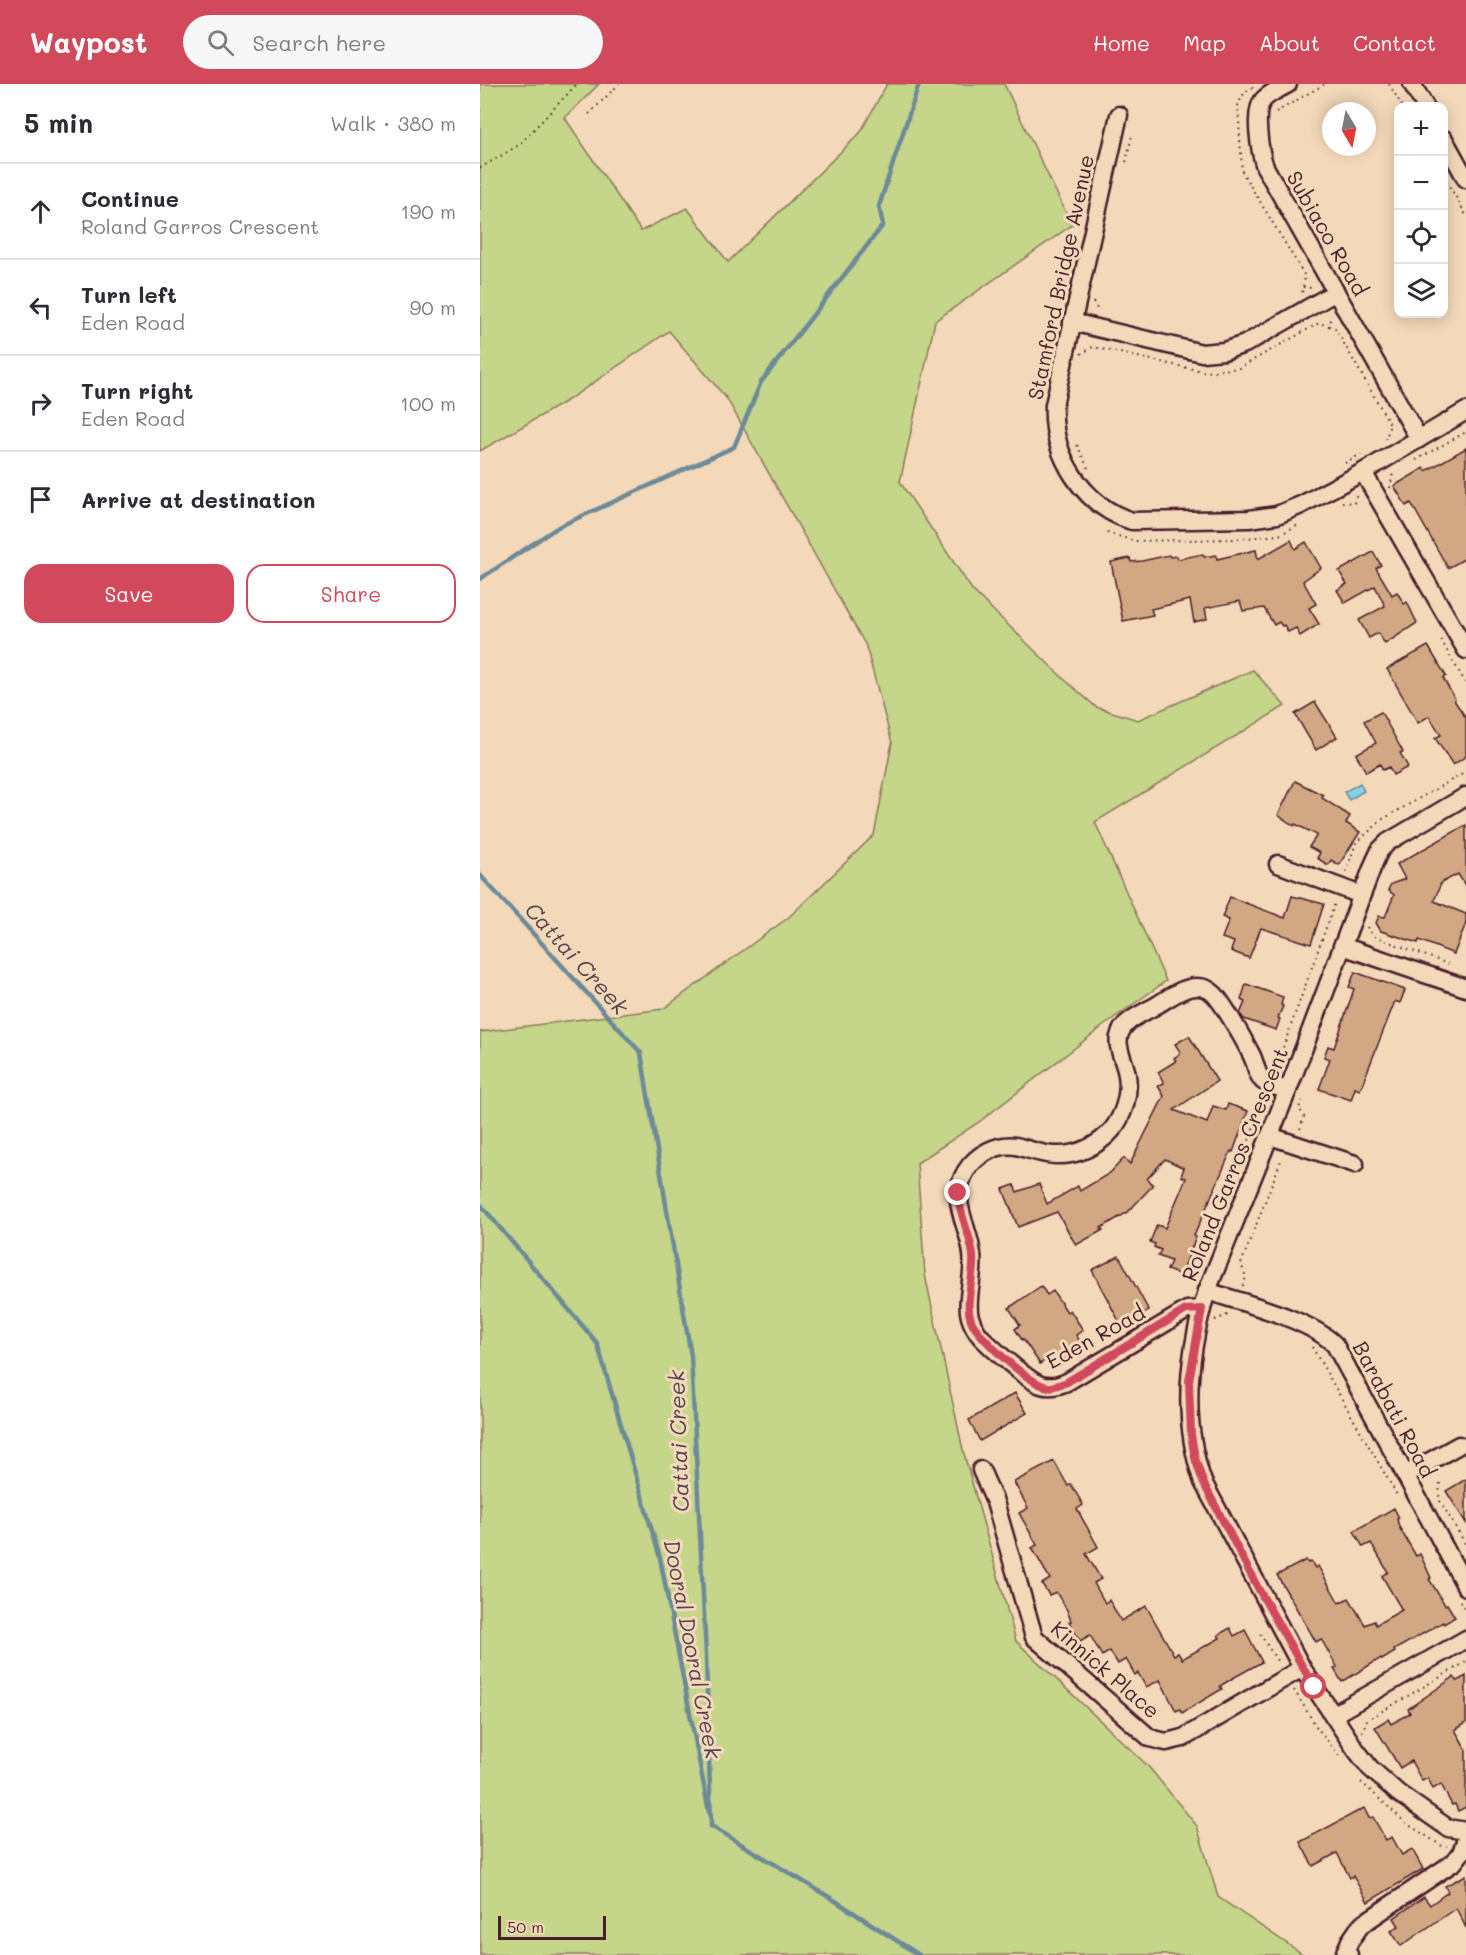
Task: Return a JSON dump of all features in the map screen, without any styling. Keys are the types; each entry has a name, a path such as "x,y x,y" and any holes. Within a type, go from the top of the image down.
{"street":[{"name":"Subiaco Road","path":"1288,84 1264,99 1260,105 1258,122 1262,158 1269,176 1419,439"},
{"path":"1412,84 1423,102"},
{"name":"Stamford Bridge Avenue","path":"1119,115 1053,417 1056,440 1066,462 1083,490 1093,501 1118,517 1132,521 1249,519 1277,516 1363,471 1466,411"},
{"path":"1448,148 1466,179"},
{"path":"1072,322 1190,351 1214,353 1245,344 1336,292"},
{"path":"1363,471 1466,650"},
{"name":"Roland Garros Crescent","path":"1466,795 1388,842 1380,850 1342,946 1295,1094 1270,1136 1207,1291 1189,1381 1191,1435 1195,1458 1203,1482 1302,1668 1356,1750 1385,1783 1448,1828 1466,1831"},
{"path":"1278,864 1361,895"},
{"path":"1342,946 1466,988"},
{"name":"Eden Road","path":"1202,1309 1186,1310 1067,1382 1050,1387 1035,1383 980,1336 970,1319 968,1309 973,1256 958,1205 958,1193 962,1179 975,1160 998,1147 1014,1146 1042,1154 1071,1154 1084,1150 1106,1136 1119,1119 1128,1094 1127,1075 1118,1045 1120,1033 1128,1021 1190,988 1203,988 1216,996 1252,1057 1259,1076 1269,1084 1295,1094"},
{"path":"1270,1136 1355,1164"},
{"name":"Barabati Road","path":"1207,1291 1310,1326 1326,1335 1335,1345 1466,1587"},
{"path":"1405,1475 1459,1445"},
{"name":"Kinnick Place","path":"981,1470 995,1502 1034,1638 1150,1738 1166,1742 1183,1738 1302,1668"},
{"path":"1334,1715 1466,1639"},
{"path":"1347,1953 1350,1941 1361,1924 1454,1862 1461,1853 1466,1839"}],"path":[{"path":"480,168 519,145 577,84"},
{"path":"589,114 619,84"},
{"path":"1258,84 1245,92 1238,104 1242,172 1305,276 1301,295"},
{"path":"1275,113 1325,84"},
{"path":"1389,84 1400,102"},
{"path":"1113,139 1132,135 1124,168"},
{"path":"1448,185 1466,215"},
{"path":"1303,287 1336,292 1329,326"},
{"path":"1093,301 1101,315"},
{"path":"1079,363 1082,353 1094,347 1206,372 1239,368 1319,323 1335,328 1390,424 1386,440"},
{"path":"1414,461 1466,432"},
{"path":"1076,443 1090,471"},
{"path":"1344,463 1365,451"},
{"path":"1390,490 1393,473"},
{"path":"1364,923 1373,936 1456,967"},
{"path":"1215,1320 1232,1314 1246,1278 1240,1264 1281,1158 1289,1154 1304,1117 1295,1094"},
{"path":"1306,1342 1312,1346 1400,1500"},
{"path":"1440,1483 1439,1499 1466,1545"},
{"path":"1362,1733 1367,1720 1466,1662"},
{"path":"1281,1668 1302,1668"}],"green space":[{"path":"480,84 599,84 565,118 641,231 687,208 728,262 860,133 887,84 1004,84 1072,225 935,321 900,482 973,591 1096,707 1138,720 1253,670 1285,706 1095,822 1166,981 1111,1020 979,1122 917,1163 925,1275 963,1450 1016,1641 1148,1766 1197,1826 1218,1897 1304,1955 480,1955 480,1032 663,1009 789,917 874,835 892,743 866,646 727,399 669,331 568,400 480,451"}],"water":[{"path":"1360,783 1364,791 1349,800 1344,792"}],"building":[{"path":"1466,448 1466,558 1448,568 1411,503 1406,506 1394,486 1424,468 1426,471"},
{"path":"1291,540 1295,549 1306,542 1321,568 1303,581 1316,604 1309,608 1319,624 1300,636 1296,628 1288,632 1279,622 1274,625 1264,608 1243,611 1240,601 1205,608 1207,619 1194,622 1190,600 1151,609 1153,615 1123,621 1111,562 1130,558 1131,562 1142,561 1169,555 1170,557 1177,556 1178,559 1203,554 1204,557 1216,555 1217,559 1256,550 1258,559"},
{"path":"1373,552 1381,565 1376,568 1392,595 1397,592 1404,604 1407,602 1417,623 1385,644 1378,633 1369,638 1359,620 1385,606 1375,586 1345,603 1337,590 1347,584 1339,571"},
{"path":"1428,646 1446,676 1443,678 1454,700 1466,718 1466,756 1453,765 1435,738 1441,735 1429,716 1418,723 1387,669"},
{"path":"1315,702 1337,737 1316,750 1295,714"},
{"path":"1381,712 1403,752 1400,753 1408,767 1393,775 1389,767 1383,770 1380,764 1366,772 1356,754 1376,743 1364,721"},
{"path":"1295,781 1323,795 1322,798 1350,816 1346,823 1360,832 1339,865 1331,860 1328,865 1317,858 1320,853 1309,847 1317,835 1295,824 1294,826 1278,815"},
{"path":"1466,825 1466,887 1458,874 1441,883 1434,901 1466,914 1466,923 1454,954 1419,940 1418,943 1381,931 1376,923 1379,916 1385,917 1394,895 1388,890 1391,884 1405,879 1397,864"},
{"path":"1292,896 1324,904 1311,944 1261,928 1249,958 1231,951 1234,942 1222,938 1229,920 1222,917 1230,897 1285,918"},
{"path":"1355,972 1405,990 1400,1003 1395,1001 1360,1090 1355,1088 1351,1100 1319,1089 1330,1059 1324,1057 1328,1046 1334,1048 1354,989 1349,987"},
{"path":"1246,984 1283,997 1281,1005 1283,1006 1276,1030 1244,1019 1240,1014 1245,1002 1241,1000"},
{"path":"1189,1036 1217,1081 1174,1110 1207,1123 1213,1106 1226,1110 1228,1104 1248,1111 1233,1152 1231,1151 1194,1236 1196,1237 1181,1275 1167,1270 1171,1261 1158,1256 1161,1250 1150,1242 1157,1225 1165,1228 1186,1178 1181,1176 1184,1168 1165,1159 1147,1179 1153,1185 1128,1212 1101,1228 1103,1230 1076,1245 1057,1212 1018,1227 1003,1189 1014,1185 1017,1192 1039,1184 1047,1204 1078,1186 1080,1191 1110,1173 1124,1158 1130,1164 1164,1096 1158,1086 1164,1083 1158,1072 1176,1061 1174,1058 1181,1053 1175,1044"},
{"path":"1119,1256 1149,1311 1121,1325 1092,1270"},
{"path":"1041,1286 1047,1295 1053,1291 1067,1312 1070,1310 1083,1330 1076,1335 1084,1347 1053,1368 1047,1359 1040,1364 1022,1340 1015,1329 1020,1325 1009,1308"},
{"path":"1015,1393 1027,1413 980,1441 969,1420"},
{"path":"1054,1461 1068,1486 1071,1484 1083,1505 1077,1509 1098,1547 1086,1554 1101,1579 1094,1583 1105,1603 1109,1600 1121,1621 1146,1606 1174,1655 1178,1653 1182,1659 1220,1638 1218,1635 1230,1628 1234,1636 1245,1630 1262,1662 1220,1686 1222,1689 1182,1713 1180,1709 1176,1711 1160,1680 1146,1687 1138,1673 1135,1675 1126,1659 1118,1664 1110,1651 1102,1656 1090,1635 1080,1641 1069,1622 1071,1621 1067,1610 1056,1592 1049,1595 1042,1584 1050,1579 1032,1548 1037,1545 1019,1513 1028,1508 1014,1482"},
{"path":"1466,1479 1466,1523 1446,1491"},
{"path":"1394,1508 1399,1518 1397,1519 1399,1527 1416,1556 1420,1554 1431,1578 1429,1579 1455,1617 1394,1650 1395,1652 1382,1660 1381,1658 1342,1682 1334,1669 1337,1667 1321,1639 1316,1642 1277,1575 1306,1560 1308,1563 1311,1562 1315,1568 1318,1566 1339,1603 1349,1598 1365,1625 1374,1621 1376,1625 1402,1610 1382,1576 1388,1572 1371,1543 1363,1547 1354,1531"},
{"path":"1466,1676 1466,1723 1455,1730 1466,1749 1466,1807 1458,1811 1455,1804 1452,1805 1441,1784 1433,1789 1428,1778 1422,1781 1411,1761 1400,1768 1375,1727 1388,1719 1391,1724 1410,1713 1408,1709 1454,1677 1457,1681"},
{"path":"1364,1808 1369,1818 1373,1817 1386,1840 1392,1837 1402,1855 1412,1849 1423,1869 1368,1902 1353,1876 1350,1878 1337,1853 1313,1866 1300,1842"},
{"path":"1466,1875 1466,1928 1456,1908 1401,1946 1391,1931 1399,1926 1394,1918 1424,1897 1430,1905 1448,1892 1445,1886"}],"waterway":[{"path":"480,579 558,527 734,447 761,382 883,225 879,206 919,84"},
{"name":"Cattai Creek","path":"480,875 641,1053 691,1356 706,1655 711,1826"},
{"name":"Dooral Dooral Creek","path":"480,1204 597,1343 660,1558 709,1812"},
{"name":"Cattai Creek","path":"711,1826 834,1900 919,1955"}],"route":[{"path":"958,1193 958,1205 973,1256 968,1309 970,1319 980,1336 1035,1383 1050,1387 1067,1382 1186,1310 1202,1309 1189,1381 1191,1435 1195,1458 1203,1482 1258,1588 1314,1687"}]}
